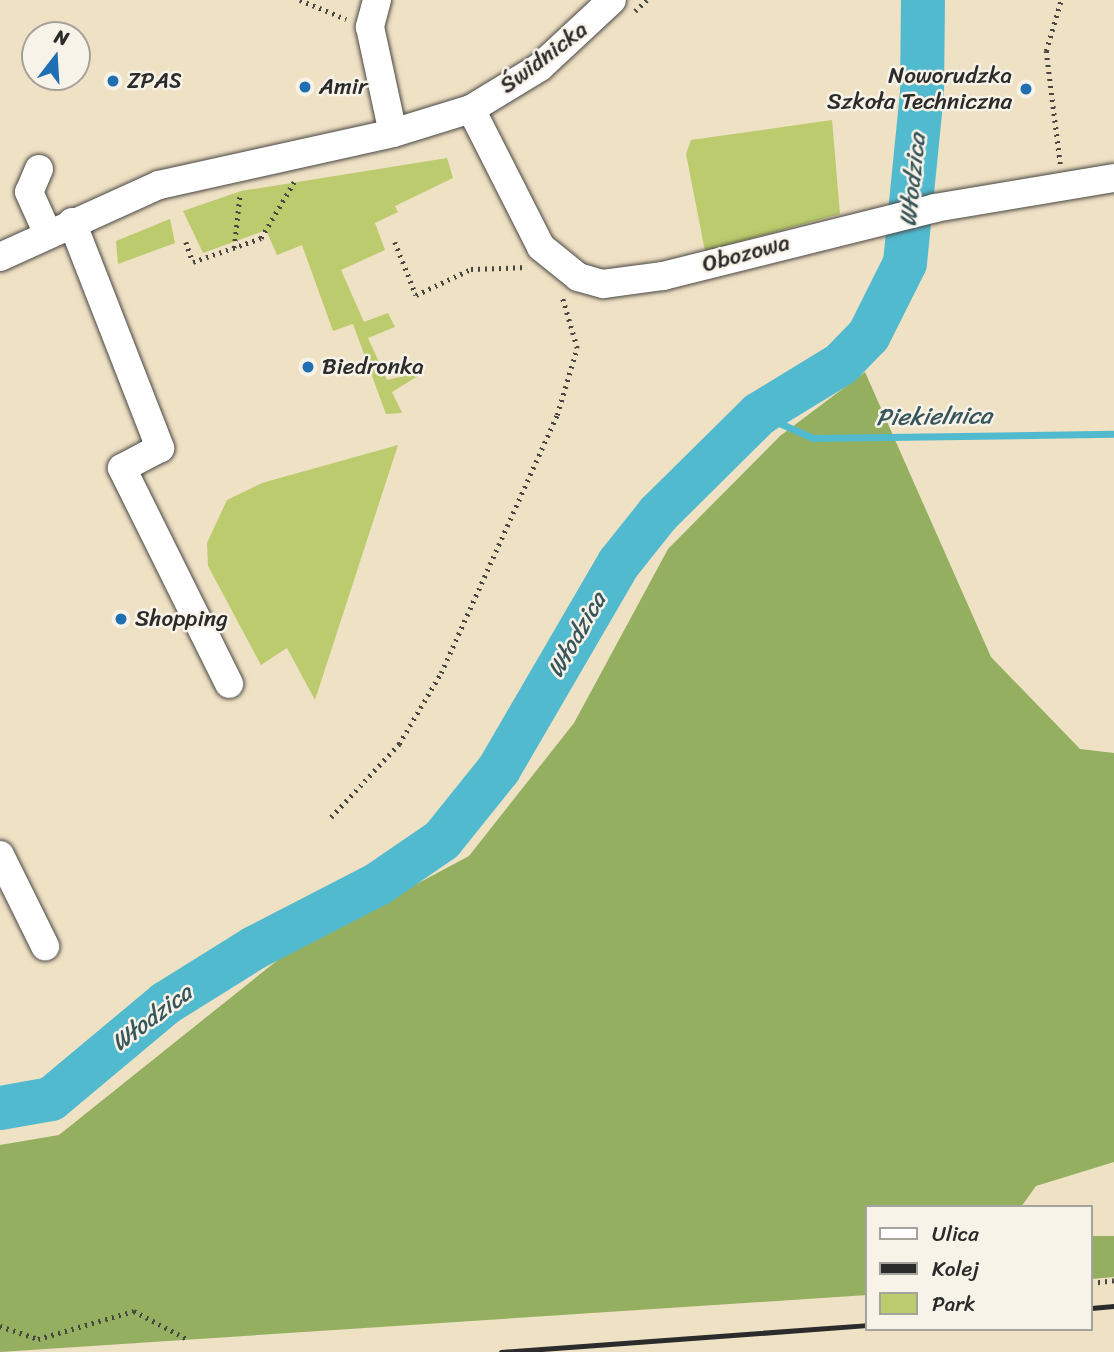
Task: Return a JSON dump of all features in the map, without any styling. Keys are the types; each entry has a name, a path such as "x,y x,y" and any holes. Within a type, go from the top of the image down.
{"street":[{"name":"Świdnicka","path":"0,257 60,228 185,178 393,133 471,109 540,66 612,0"},
{"path":"373,13 393,133"},
{"name":"Obozowa","path":"471,109 529,228 558,263 578,277 632,283 935,208 1114,178"},
{"path":"38,169 29,192 60,228 160,448 122,468 229,684"},
{"path":"0,855 45,946"}],"path":[{"path":"300,0 373,13"},
{"path":"1061,0 1046,51 1063,186"},
{"path":"186,242 193,262 261,238 295,181"},
{"path":"234,248 241,191"},
{"path":"396,242 416,295 471,269 558,263"},
{"path":"331,817 399,744 442,673 557,415 577,348 554,268 558,263"},
{"path":"1093,1283 1114,1280"},
{"path":"0,1325 38,1339 134,1311 189,1340"}],"green space":[{"path":"832,120 840,214 705,251 686,154 691,140"},
{"path":"447,158 453,178 395,206 398,212 375,223 385,250 341,270 364,322 388,313 395,327 368,338 387,380 426,371 392,392 402,413 386,414 353,324 333,331 302,245 277,255 266,230 203,253 183,211 241,191"},
{"path":"170,219 175,243 118,264 116,241"},
{"path":"865,372 991,657 1080,749 1114,753 1114,1162 1036,1186 1022,1205 866,1205 866,1295 0,1352 0,1145 59,1135 284,955 469,856 574,723 668,549 780,436"},
{"path":"398,445 315,700 287,648 261,665 208,566 207,543 227,500 262,483"},
{"path":"1093,1236 1114,1236 1114,1277 1093,1279"}],"waterway":[{"name":"Włodzica","path":"0,1108 51,1099 166,1003 254,948 378,884 442,840 499,769 619,563 658,514 759,414 841,364 869,335 905,263 922,93 923,0"},
{"name":"Piekielnica","path":"759,414 813,438 1114,434"}],"railway":[{"path":"1093,1308 1114,1306"},
{"path":"501,1352 866,1325"}],"place":[{"name":"ZPAS","path":"113,81"},
{"name":"Amir","path":"305,87"},
{"name":"Noworudzka Szkoła Techniczna","path":"1026,89"},
{"name":"Biedronka","path":"308,367"},
{"name":"Shopping","path":"121,619"}]}
